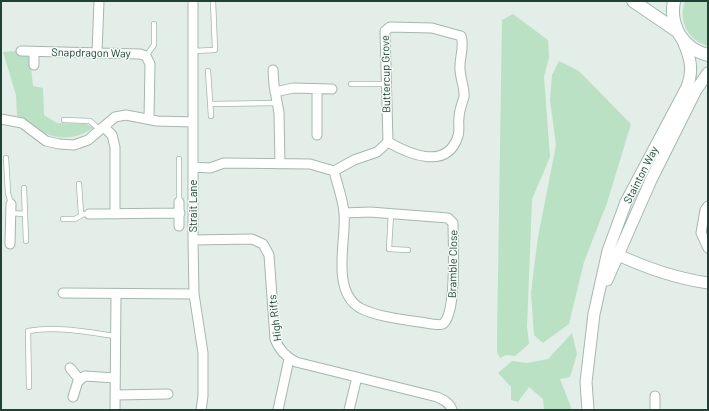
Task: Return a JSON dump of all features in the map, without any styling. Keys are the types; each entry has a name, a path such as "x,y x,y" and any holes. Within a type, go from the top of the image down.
{"main road":[{"path":"633,1 680,36 695,51 708,55"},
{"path":"674,1 673,16 680,36"}],"street":[{"path":"97,53 99,1"},
{"name":"Strait Lane","path":"193,1 194,294 203,353 204,396 201,410"},
{"name":"Buttercup Grove","path":"390,27 432,28 461,36 463,41 459,59 464,96 459,117 459,134 456,143 448,152 435,157 418,156 388,142 384,31 390,27"},
{"name":"Stainton Way","path":"588,410 586,382 594,314 613,253 626,202 689,82 692,70 691,62 680,36"},
{"name":"Snapdragon Way","path":"21,51 140,54 146,56 150,64 149,118"},
{"path":"34,52 34,65"},
{"path":"273,70 279,113 280,164"},
{"name":"Stainton Way","path":"613,253 696,90 708,73"},
{"path":"275,92 293,88 332,88"},
{"path":"317,88 317,135"},
{"path":"1,119 22,123 46,141 74,145 88,140 103,129 115,117 126,115 149,118 157,121 193,122"},
{"path":"103,129 112,136 115,147 115,214"},
{"path":"193,167 210,168 224,163 310,164 334,171 354,160 377,152 388,142"},
{"name":"Bramble Close","path":"334,171 344,213 341,264 344,284 350,296 359,307 370,312 441,325 444,323 452,303 453,223 448,218 391,213 344,213"},
{"path":"179,202 179,226"},
{"path":"708,206 705,210 700,233 708,248"},
{"path":"85,214 180,213"},
{"path":"8,215 10,244"},
{"name":"High Rifts","path":"193,240 252,239 263,244 269,255 275,340 278,346 290,359"},
{"path":"613,253 663,273 708,280"},
{"path":"63,293 194,294"},
{"path":"115,410 116,294"},
{"path":"278,410 290,359 437,398 451,405 452,410"},
{"path":"70,368 80,380"},
{"path":"73,397 78,381 85,376 116,378"},
{"path":"349,410 357,377"},
{"path":"115,395 168,394"},
{"path":"655,396 655,410"}],"lane":[{"path":"193,51 215,50 213,1"},
{"path":"146,56 154,45 154,24"},
{"path":"208,71 211,116"},
{"path":"351,84 387,84"},
{"path":"210,104 277,103"},
{"path":"64,120 90,121 103,129"},
{"path":"6,158 8,215 25,214"},
{"path":"179,159 179,202"},
{"path":"63,219 75,219 85,214 79,184"},
{"path":"24,188 26,242"},
{"path":"391,213 389,249 408,250"},
{"path":"29,387 28,331 43,328 116,336"}],"green space":[{"path":"685,1 708,1 708,46 695,39 686,29 683,16"},
{"path":"513,14 548,40 549,57 544,77 550,157 532,199 527,327 529,344 515,356 506,355 500,358 497,352 497,337 502,20"},
{"path":"18,51 30,58 33,86 43,88 44,115 57,123 86,124 94,127 74,137 52,136 17,116 16,95 3,52"},
{"path":"559,61 579,71 631,124 607,203 584,262 569,324 543,343 534,335 531,292 538,237 556,145 550,100 552,75"},
{"path":"572,333 577,354 570,377 560,379 572,410 544,410 543,399 529,387 518,402 511,400 511,387 498,373 512,361 527,363 548,359"}]}
